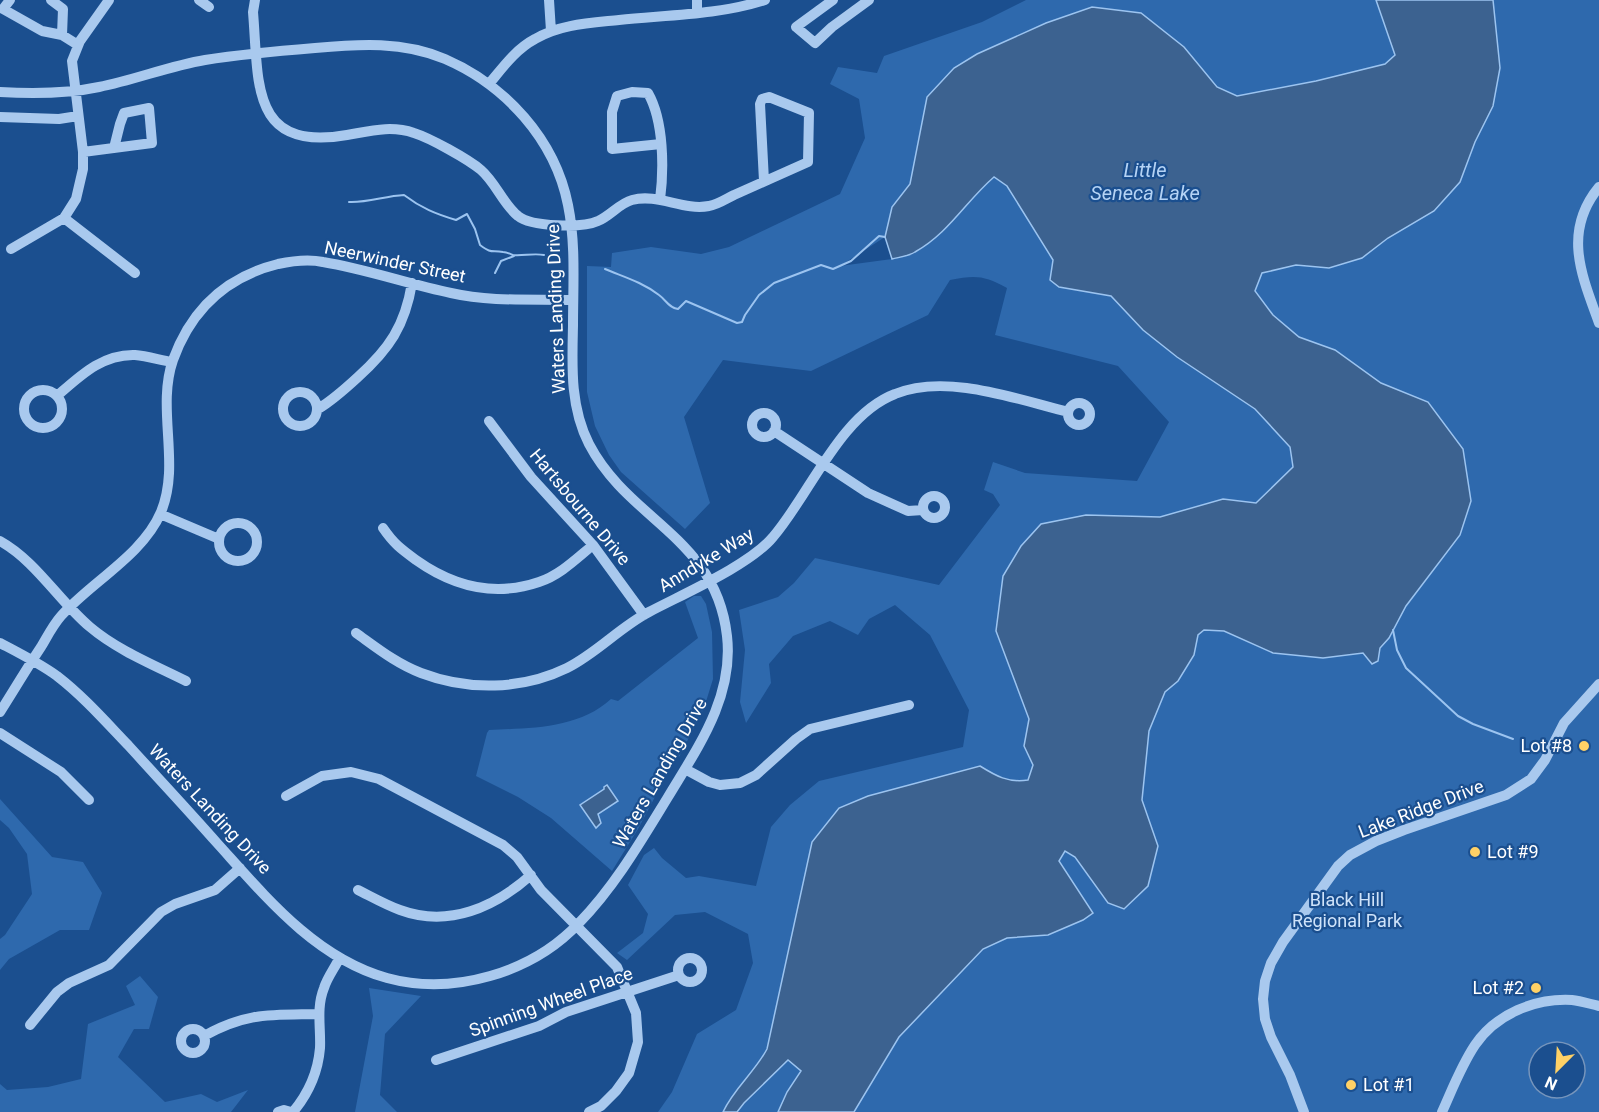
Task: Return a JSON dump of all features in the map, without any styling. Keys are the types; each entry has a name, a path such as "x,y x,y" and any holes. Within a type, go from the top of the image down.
{"street":[{"path":"10,0 3,9 42,31 62,35 78,45"},
{"path":"51,0 63,9 62,35"},
{"path":"11,249 64,218 76,199 81,182 83,152 72,61 78,45 109,0"},
{"path":"199,0 209,7"},
{"path":"255,0 253,12 261,93 267,111 286,132 298,137 320,139 386,128 415,133 482,170 518,216 530,222 586,225 596,222 630,200 641,198 690,206 709,206 765,182 808,162 809,113 769,97 762,99 760,104 765,182"},
{"path":"549,0 551,31"},
{"path":"697,0 697,12"},
{"path":"489,84 517,51 551,31 581,24 743,6 765,0"},
{"path":"833,0 796,27 815,43 832,27 869,0"},
{"name":"Waters Landing Drive","path":"0,92 33,94 74,92 202,61 351,45 389,45 418,50 446,60 489,84 515,106 548,151 559,174 567,200 574,264 572,375 575,404 582,430 599,463 625,493 682,542 710,580 728,637 727,670 721,702 713,720 628,862 608,889 576,927 548,949 518,966 483,978 442,984 402,981 381,976 339,959 301,930 240,868 93,708 58,677 0,643"},
{"path":"660,200 664,175 661,144 652,102 648,93 632,92 617,96 612,112 612,149 661,144"},
{"path":"83,152 114,148 152,143 149,108 124,113 114,148"},
{"path":"0,117 59,119 78,116"},
{"path":"1599,187 1581,222 1577,248 1580,268 1599,323"},
{"path":"64,218 135,273"},
{"name":"Neerwinder Street","path":"0,712 60,617 140,544 160,514 167,494 170,475 168,396 172,362 186,330 206,304 231,282 262,268 290,262 321,261 453,294 512,299 573,300"},
{"path":"318,409 334,399 378,358 391,342 409,303 412,283"},
{"path":"57,396 87,370 107,360 135,355 172,362"},
{"name":"Anndyke Way","path":"356,633 390,657 421,673 456,684 493,686 531,681 566,669 590,655 644,615 753,555 773,538 846,432 869,409 894,394 924,386 958,386 1068,412"},
{"name":"Hartsbourne Drive","path":"489,421 531,477 593,545 644,615"},
{"path":"774,431 888,504 908,511 923,510"},
{"path":"160,514 219,539"},
{"path":"383,528 394,544 430,570 454,582 482,590 510,589 541,581 567,567 593,545"},
{"path":"0,541 30,565 89,627 106,639 186,681"},
{"name":"Lake Ridge Drive","path":"1304,1112 1265,1019 1263,999 1265,981 1271,963 1283,942 1338,866 1350,855 1395,834 1506,795 1531,779 1545,760 1563,723 1599,684"},
{"path":"685,769 709,782 720,785 740,783 756,775 810,729 909,705"},
{"path":"0,733 61,772 89,800"},
{"path":"286,796 322,776 351,772 379,779 503,845 517,857 541,890 616,967 636,1013 638,1042 634,1063 616,1091 601,1106 589,1112"},
{"path":"30,1025 57,992 69,983 109,965 161,912 175,904 215,890 240,868"},
{"path":"358,890 402,911 447,916 468,913 491,905 531,875"},
{"path":"278,1112 284,1110 292,1112 302,1101 315,1074 320,1049 318,1014 323,989 339,959"},
{"name":"Spinning Wheel Place","path":"436,1060 539,1026 566,1012 679,975"},
{"path":"1442,1112 1473,1049 1494,1024 1518,1009 1544,1002 1572,1000 1599,1006"},
{"path":"204,1036 226,1024 247,1017 318,1014"}],"green space":[{"path":"1026,0 1376,0 1395,54 1385,64 1366,69 1359,74 1237,96 1217,87 1184,47 1092,7 1046,23 977,54 927,97 910,184 892,207 885,237 840,266 913,254 994,176 1007,186 1053,260 1059,287 1111,296 1143,330 1177,357 1255,409 1290,447 1293,467 1256,503 1223,499 1160,517 1073,518 1041,524 1003,576 996,631 1029,719 1024,746 1033,765 1028,780 1012,780 812,842 767,1049 759,1064 738,1088 725,1112 658,1112 672,1092 697,1034 736,1010 753,963 748,934 705,912 675,915 627,960 617,953 643,933 648,914 628,885 644,855 654,848 662,858 686,878 699,876 756,886 771,827 790,805 819,781 963,747 969,710 930,635 895,605 869,619 858,635 830,621 793,636 769,664 771,683 746,723 740,702 745,650 739,610 778,597 794,583 815,558 939,585 1000,505 993,494 984,490 993,462 1025,473 1137,481 1169,422 1118,366 995,335 1007,288 979,277 950,280 928,315 811,371 723,360 684,417 710,503 685,529 621,472 609,455 595,426 587,392 587,266 611,267 612,253 651,247 701,254 729,247 840,194 865,138 859,99 830,84 838,67 877,73 884,56 982,22"},
{"name":"Black Hill Regional Park","path":"1493,0 1599,0 1599,1112 854,1112 899,1037 983,949 1007,938 1048,935 1093,913 1059,861 1065,851 1075,857 1108,903 1148,819 1142,800 1149,731 1165,692 1178,681 1194,655 1198,635 1204,629 1224,631 1273,653 1323,658 1363,652 1378,661 1380,648 1389,638 1406,606 1460,535 1471,501 1463,449 1429,403 1381,383 1335,350 1299,337 1273,315 1255,291 1262,273 1296,265 1329,268 1362,258 1388,238 1475,142 1493,106 1497,84 1497,39"},
{"path":"694,596 701,596 706,604 712,632 713,679 704,708 679,757 676,757 638,829 612,871 551,818 518,797 476,776 487,733 489,730 553,725 584,716 611,699 618,701 698,638 685,602"},
{"path":"0,799 52,857 83,862 102,893 89,930 60,930 9,959 0,970 0,939 32,894 27,854 9,828 0,820"},
{"path":"140,976 158,997 149,1029 134,1029 118,1057 165,1102 201,1094 217,1102 248,1090 231,1112 0,1112 0,1084 7,1090 48,1087 81,1079 88,1024 135,1005 126,986"},
{"path":"369,988 421,996 385,1034 380,1095 397,1112 355,1112 373,1016"},
{"path":"788,1060 801,1071 787,1092 778,1112 737,1112 744,1103"}],"water":[{"name":"Little Seneca Lake","path":"1376,0 1493,0 1500,68 1493,106 1475,142 1460,182 1434,211 1388,238 1362,258 1329,268 1296,265 1262,273 1255,291 1273,315 1299,337 1335,350 1381,383 1428,402 1463,449 1471,501 1460,535 1406,606 1389,638 1380,648 1378,661 1372,664 1363,653 1323,658 1273,653 1224,631 1204,630 1198,635 1194,655 1178,681 1165,692 1149,731 1142,800 1158,846 1148,886 1124,909 1108,903 1075,857 1065,851 1059,861 1093,913 1083,920 1048,935 1007,938 983,949 899,1037 854,1112 778,1112 787,1092 801,1071 788,1060 737,1112 723,1112 767,1049 812,842 839,808 868,796 980,766 1002,778 1028,780 1033,765 1024,746 1029,719 996,631 1003,576 1021,546 1041,524 1086,515 1160,517 1223,499 1256,503 1293,467 1290,447 1255,409 1177,357 1143,330 1111,296 1059,287 1050,280 1053,260 1007,186 994,177 938,236 910,254 892,259 885,237 892,207 910,184 927,97 954,68 977,54 1046,23 1092,7 1141,13 1184,47 1217,87 1237,96 1316,81 1385,64 1395,55"},
{"path":"607,785 618,801 598,814 601,823 596,828 580,805"}],"waterway":[{"path":"349,202 404,195 416,204 456,220 467,214 480,245 487,250 513,255 544,255"},
{"path":"605,269 646,287 675,308 678,309 686,301 737,323 742,322 759,295 774,283 821,265 833,269 851,261 879,236 885,237"},
{"path":"495,273 501,261 514,256"},
{"path":"1393,630 1397,650 1406,668 1458,716 1513,739"}],"place":[{"name":"Lot #8","path":"1584,746"},
{"name":"Lot #9","path":"1475,852"},
{"name":"Lot #2","path":"1536,988"},
{"name":"Lot #1","path":"1351,1085"}]}
